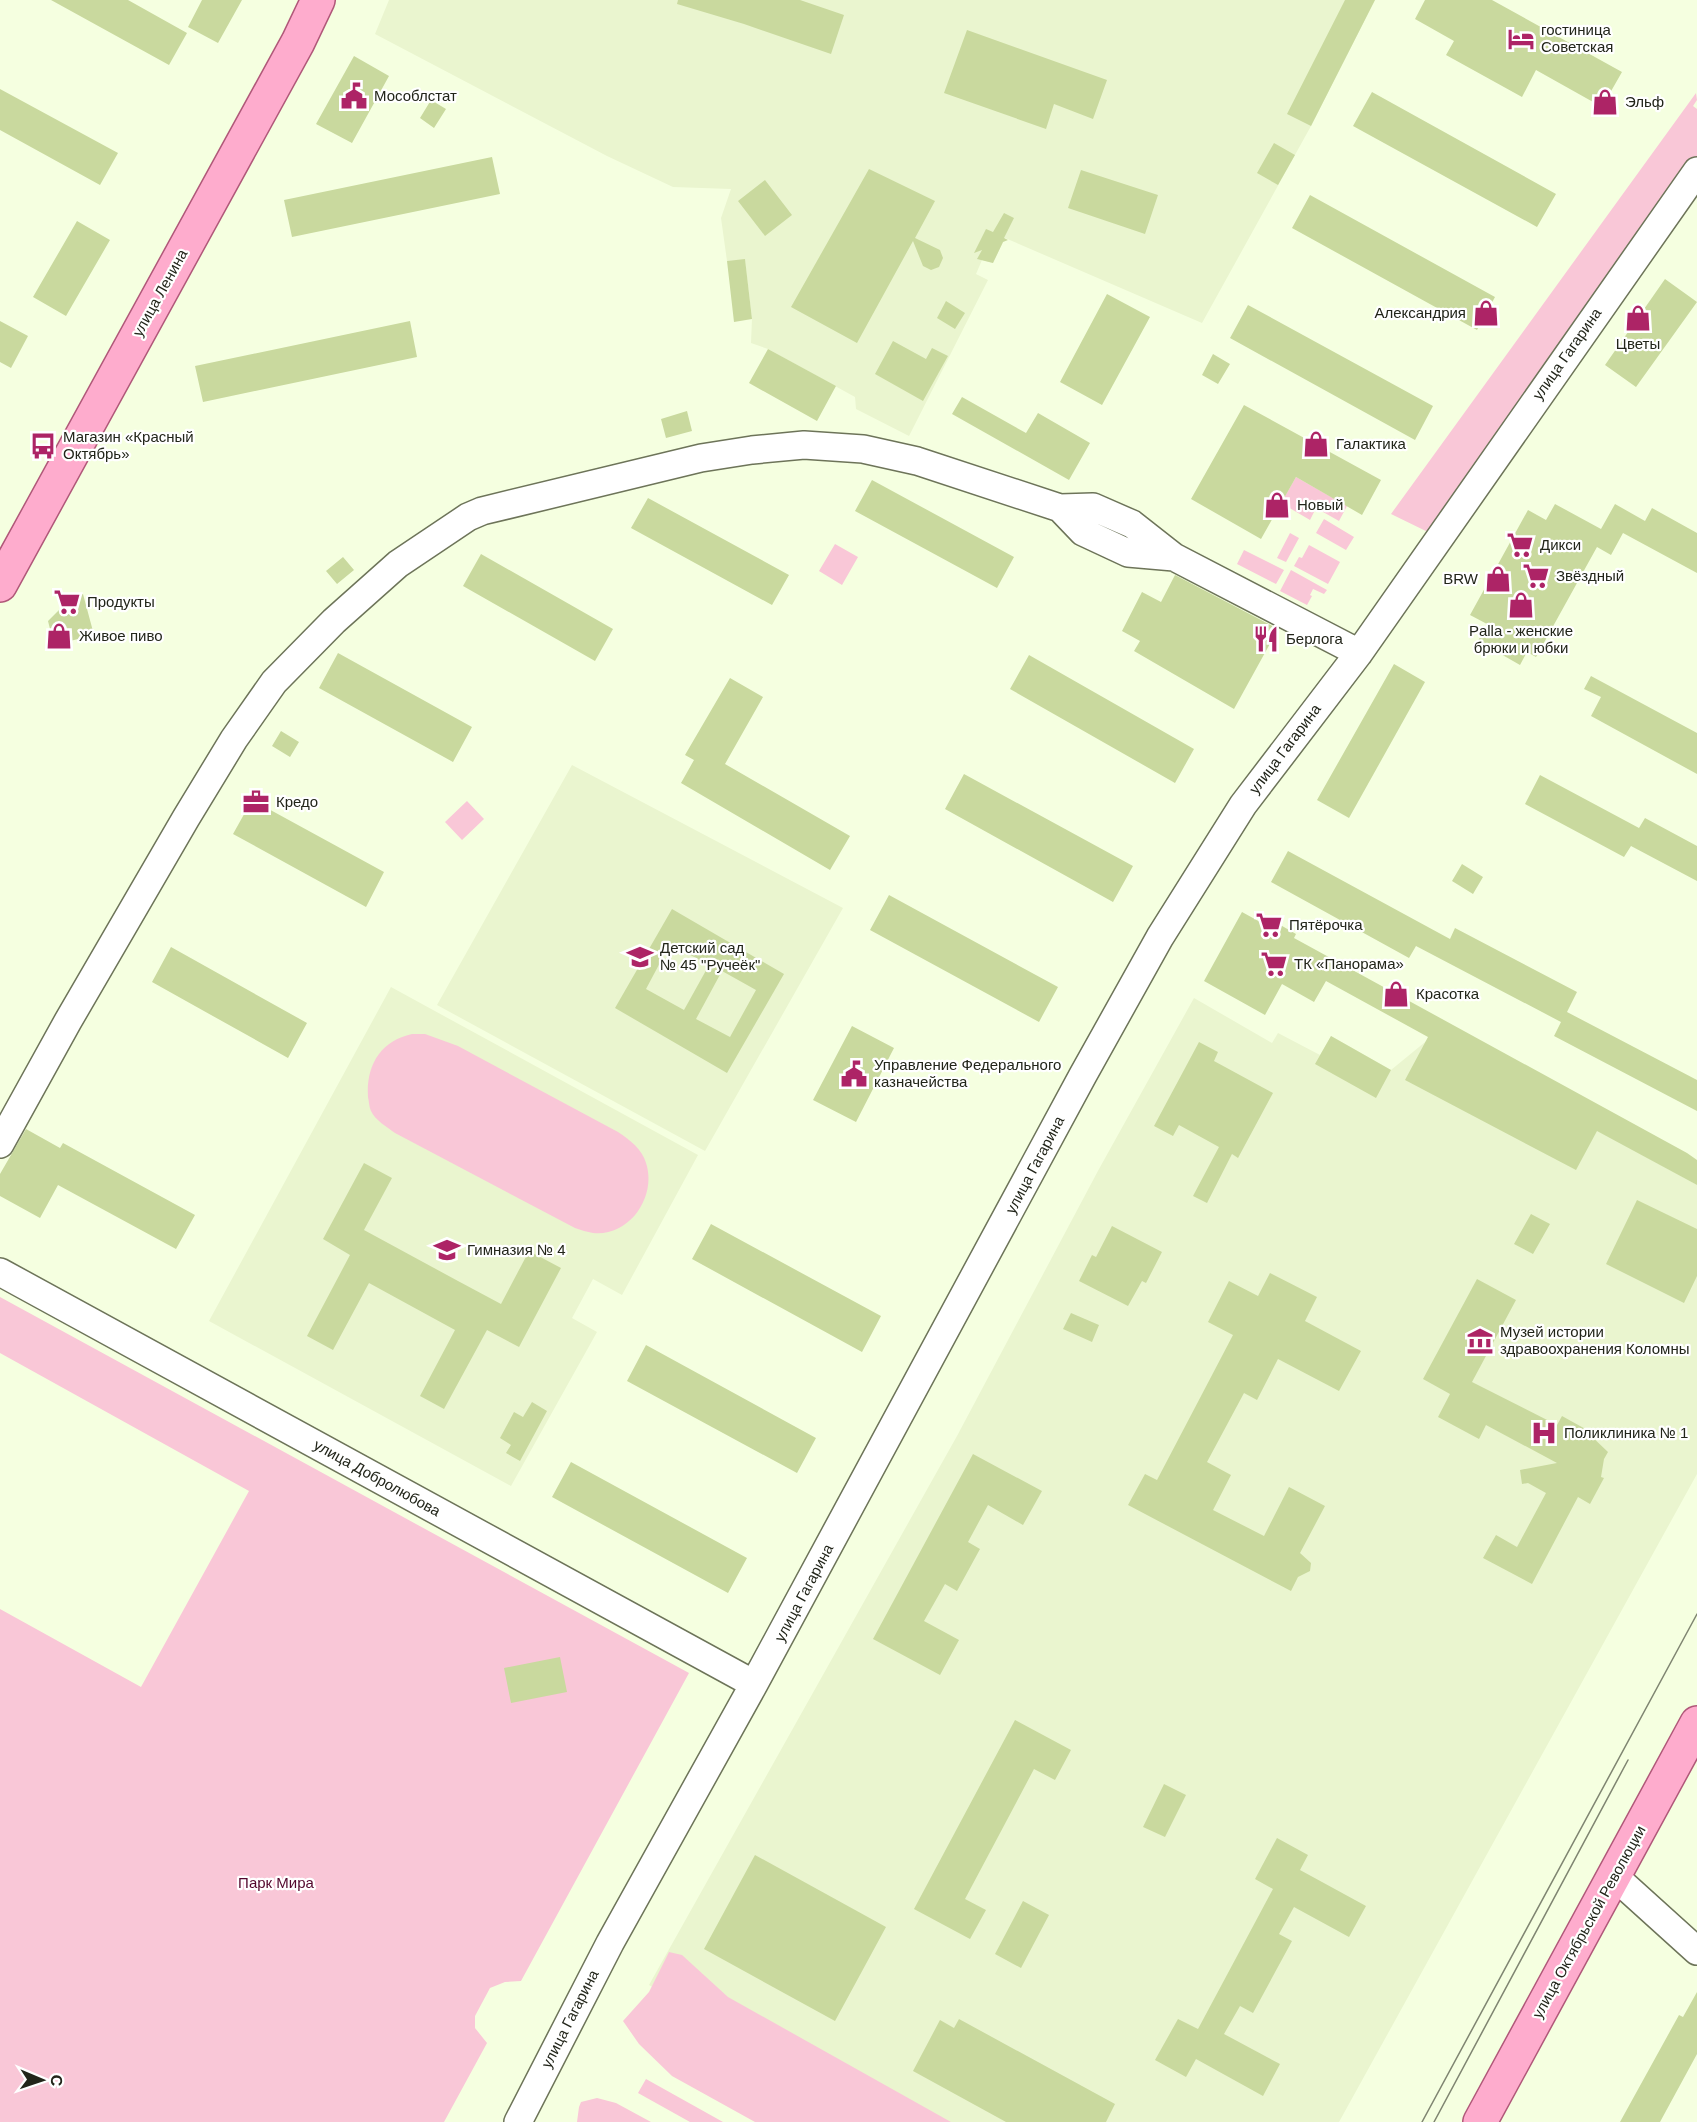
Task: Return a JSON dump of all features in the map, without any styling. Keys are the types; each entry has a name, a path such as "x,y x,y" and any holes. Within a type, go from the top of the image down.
{"main road":[{"name":"улица Ленина","path":"0,585 298,42 318,0"},
{"name":"улица Октябрьской Революции","path":"1480,2122 1697,1723"}],"street":[{"name":"улица Гагарина","path":"528,2118 610,1943 754,1684 1160,937 1243,805 1359,653 1697,171"},
{"path":"0,1144 186,818 234,739 274,682 334,621 398,564 468,517 701,458 804,445 863,449 917,461 1060,508 1093,507 1132,524 1174,557 1359,653"},
{"name":"улица Добролюбова","path":"0,1272 754,1684"},
{"path":"1614,1876 1697,1951"}],"shaded area":[{"path":"389,0 1375,0 1311,126 1202,323 1005,238 993,263 982,260 976,274 988,280 909,436 856,409 855,397 768,349 751,343 752,319 745,260 727,261 721,218 731,189 673,187 607,156 375,34"},
{"name":"Детский сад № 45 \"Ручеёк\"","path":"572,765 843,908 705,1151 437,1005"},
{"name":"Гимназия № 4","path":"391,987 698,1155 622,1295 593,1279 572,1318 597,1332 511,1486 209,1321"},
{"path":"1194,998 1272,1043 1278,1033 1320,1055 1331,1036 1391,1070 1430,1038 1697,1185 1697,1474 1339,2122 899,2122 649,1985 957,1436 1099,1169"}],"green space":[{"path":"1696,93 1697,100 1693,106 1697,109 1697,163 1432,534 1391,514"},
{"path":"1296,477 1347,506 1339,521 1316,508 1310,520 1281,503"},
{"path":"1324,519 1354,537 1346,550 1316,533"},
{"path":"1290,533 1299,538 1286,562 1277,558"},
{"path":"835,544 858,557 842,585 819,571"},
{"path":"1309,545 1340,562 1328,584 1294,566 1299,557 1302,558"},
{"path":"1244,550 1284,570 1276,584 1237,564"},
{"path":"1291,570 1327,590 1324,594 1313,589 1307,605 1280,591"},
{"path":"467,801 484,819 462,840 445,822"},
{"path":"412,1034 425,1034 458,1046 627,1138 642,1153 648,1176 648,1188 638,1212 618,1228 606,1232 593,1233 575,1228 395,1133 382,1123 375,1117 369,1106 368,1086 373,1065 377,1056 391,1042"},
{"name":"Парк Мира","path":"0,1297 689,1673 521,1981 505,1982 490,1988 475,2016 475,2028 487,2043 444,2122 0,2122 0,1609 141,1687 249,1491 0,1353"},
{"path":"669,1952 682,1955 728,1997 951,2122 755,2122 672,2076 639,2044 623,2021 649,1992"},
{"path":"646,2079 723,2122 690,2122 638,2093"},
{"path":"597,2098 616,2103 651,2122 577,2122 581,2102"}],"building":[{"path":"51,0 128,0 187,33 169,65"},
{"path":"202,0 242,0 218,43 188,27"},
{"path":"678,0 800,0 844,15 831,54 677,4"},
{"path":"1345,0 1375,0 1311,126 1287,114"},
{"name":"гостиница Советская","path":"1425,0 1492,0 1622,72 1602,107 1536,70 1522,97 1446,55 1454,41 1415,19"},
{"path":"967,30 1107,80 1093,119 1054,104 1046,129 944,93"},
{"path":"354,56 389,76 352,143 316,124"},
{"path":"0,89 118,153 100,185 0,130"},
{"path":"1372,92 1556,194 1537,227 1353,126"},
{"path":"431,100 446,109 434,128 420,118"},
{"path":"1274,143 1295,155 1278,185 1257,173"},
{"path":"492,157 500,194 292,237 284,200"},
{"path":"869,169 935,201 915,238 940,250 943,258 939,267 931,270 923,266 913,241 857,343 791,307"},
{"path":"1081,170 1158,195 1145,234 1068,208"},
{"path":"765,180 792,215 765,236 738,201"},
{"path":"1310,195 1495,297 1477,330 1292,228"},
{"path":"1004,213 1014,218 1004,238 1008,240 1003,242 993,263 977,259 982,250 974,253 986,229 993,232"},
{"path":"77,221 110,240 66,316 33,297"},
{"path":"745,259 752,319 734,322 727,261"},
{"path":"1665,279 1697,302 1636,387 1605,365"},
{"path":"1107,294 1150,317 1102,405 1060,382"},
{"path":"946,301 965,313 955,329 937,318"},
{"path":"1248,305 1433,406 1415,440 1230,338"},
{"path":"0,321 28,336 11,368 0,362"},
{"path":"410,321 417,357 203,402 195,366"},
{"path":"893,341 926,359 932,348 948,356 923,401 875,374"},
{"path":"768,349 836,386 817,421 749,383"},
{"path":"1213,354 1230,364 1218,384 1202,375"},
{"path":"962,397 1026,433 1038,413 1090,443 1069,480 952,414"},
{"path":"1244,405 1381,480 1362,515 1296,477 1261,539 1191,499"},
{"path":"687,411 692,431 666,438 661,419"},
{"path":"872,480 1014,557 997,588 855,511"},
{"path":"648,498 789,575 772,605 631,528"},
{"name":"Звёздный","path":"1555,504 1601,529 1615,504 1645,521 1652,508 1697,533 1697,573 1623,533 1611,555 1597,547 1536,657 1527,652 1520,665 1478,641 1487,624 1470,615 1528,510 1546,520"},
{"path":"481,554 613,629 595,661 463,586"},
{"path":"343,557 354,570 337,584 326,571"},
{"path":"1175,575 1278,629 1234,709 1134,651 1140,641 1122,631 1142,592 1161,602"},
{"path":"83,594 94,635 54,645 48,621 62,607 60,600"},
{"path":"338,653 472,727 453,762 319,688"},
{"path":"1029,655 1194,749 1175,783 1010,689"},
{"path":"1394,664 1425,682 1349,818 1317,800"},
{"path":"1591,676 1697,733 1697,774 1591,716 1601,697 1584,689"},
{"path":"730,678 763,697 725,764 850,836 830,870 681,783 694,760 685,755"},
{"path":"281,731 299,742 290,757 272,746"},
{"path":"964,774 1133,866 1113,902 945,809"},
{"path":"1540,775 1639,828 1645,818 1697,846 1697,881 1631,846 1624,857 1525,804"},
{"path":"252,800 384,872 366,907 233,834"},
{"path":"1288,851 1450,939 1455,928 1577,992 1567,1012 1697,1080 1697,1111 1554,1036 1561,1022 1416,946 1409,958 1271,882"},
{"path":"1462,864 1483,877 1473,894 1452,881"},
{"path":"889,895 1058,987 1039,1022 870,930"},
{"path":"672,909 784,974 727,1073 615,1008","holes":["670,944 709,965 684,1010 646,989","722,971 756,990 730,1037 696,1019"]},
{"path":"1242,912 1262,923 1265,916 1296,934 1294,938 1687,1153 1697,1160 1697,1185 1597,1131 1576,1170 1405,1080 1428,1037 1326,981 1314,1002 1282,984 1265,1015 1204,981"},
{"path":"171,947 307,1023 288,1058 152,982"},
{"name":"Управление Федерального казначейства","path":"852,1026 894,1048 856,1122 813,1100"},
{"path":"1331,1036 1391,1070 1376,1098 1315,1064"},
{"path":"1199,1042 1218,1052 1214,1061 1273,1093 1238,1158 1232,1154 1207,1203 1193,1196 1219,1147 1179,1125 1173,1136 1154,1126"},
{"path":"26,1129 60,1148 63,1143 195,1215 176,1249 58,1185 40,1218 0,1196 0,1174"},
{"path":"364,1163 392,1178 364,1230 501,1304 529,1251 561,1268 519,1347 487,1330 444,1409 420,1396 455,1330 369,1283 333,1350 307,1336 350,1255 323,1239"},
{"path":"1637,1200 1697,1229 1697,1276 1684,1303 1606,1264"},
{"path":"1531,1214 1550,1224 1533,1254 1514,1244"},
{"path":"711,1224 881,1316 862,1352 692,1259"},
{"path":"1112,1226 1162,1252 1146,1283 1142,1281 1128,1306 1079,1281 1092,1255 1096,1257"},
{"path":"1270,1273 1317,1297 1305,1321 1361,1351 1339,1391 1278,1359 1257,1400 1244,1393 1207,1462 1231,1475 1213,1510 1264,1536 1289,1487 1325,1506 1300,1553 1311,1563 1310,1571 1298,1577 1291,1591 1128,1505 1145,1474 1157,1480 1233,1335 1208,1322 1229,1281 1258,1296"},
{"name":"Поликлиника № 1","path":"1477,1279 1516,1300 1472,1382 1557,1425 1562,1416 1589,1431 1588,1433 1608,1452 1604,1459 1601,1477 1604,1478 1590,1504 1578,1497 1532,1584 1483,1558 1496,1535 1517,1547 1546,1493 1528,1483 1522,1484 1520,1470 1557,1463 1486,1425 1479,1439 1438,1417 1450,1394 1423,1379"},
{"path":"1071,1313 1099,1325 1092,1342 1063,1329"},
{"path":"646,1345 816,1438 797,1473 627,1381"},
{"path":"532,1402 547,1411 520,1461 506,1453 511,1445 500,1438 514,1412 523,1417"},
{"path":"973,1454 1042,1491 1023,1525 988,1505 968,1542 980,1549 957,1591 945,1584 924,1621 959,1640 940,1675 873,1639"},
{"path":"571,1462 747,1558 728,1593 552,1497"},
{"path":"560,1657 567,1692 511,1703 504,1668"},
{"path":"1015,1720 1071,1750 1055,1780 1034,1769 965,1899 986,1910 970,1939 914,1909"},
{"path":"1164,1784 1186,1795 1165,1837 1143,1827"},
{"path":"1277,1838 1308,1855 1300,1870 1366,1906 1349,1937 1294,1907 1279,1934 1292,1941 1253,2013 1240,2006 1224,2034 1280,2064 1263,2096 1196,2059 1186,2077 1155,2060 1178,2019 1198,2029 1273,1889 1255,1879"},
{"path":"755,1855 886,1927 835,2021 704,1949"},
{"path":"1023,1901 1049,1915 1021,1968 995,1954"},
{"path":"1697,1992 1697,2054 1660,2122 1620,2122 1679,2015 1683,2017"},
{"path":"959,2019 1115,2104 1106,2122 1006,2122 913,2071 940,2020 954,2028"}],"tram line":[{"path":"1422,2122 1697,1614"},
{"path":"1434,2122 1628,1760"}],"place":[{"name":"гостиница Советская","path":"1521,39"},
{"name":"Мособлстат","path":"354,96"},
{"name":"Эльф","path":"1605,102"},
{"name":"Александрия","path":"1486,313"},
{"name":"Цветы","path":"1638,318"},
{"name":"Галактика","path":"1316,444"},
{"name":"Магазин «Красный Октябрь»","path":"43,446"},
{"name":"Новый","path":"1277,505"},
{"name":"Дикси","path":"1520,545"},
{"name":"Звёздный","path":"1536,576"},
{"name":"BRW","path":"1498,579"},
{"name":"Продукты","path":"67,602"},
{"name":"Palla - женские брюки и юбки","path":"1521,605"},
{"name":"Живое пиво","path":"59,636"},
{"name":"Берлога","path":"1266,639"},
{"name":"Кредо","path":"256,802"},
{"name":"Пятёрочка","path":"1269,925"},
{"name":"Детский сад № 45 \"Ручеёк\"","path":"640,957"},
{"name":"ТК «Панорама»","path":"1274,964"},
{"name":"Красотка","path":"1396,994"},
{"name":"Управление Федерального казначейства","path":"854,1074"},
{"name":"Гимназия № 4","path":"447,1250"},
{"name":"Музей истории здравоохранения Коломны","path":"1480,1341"},
{"name":"Поликлиника № 1","path":"1544,1433"}]}
